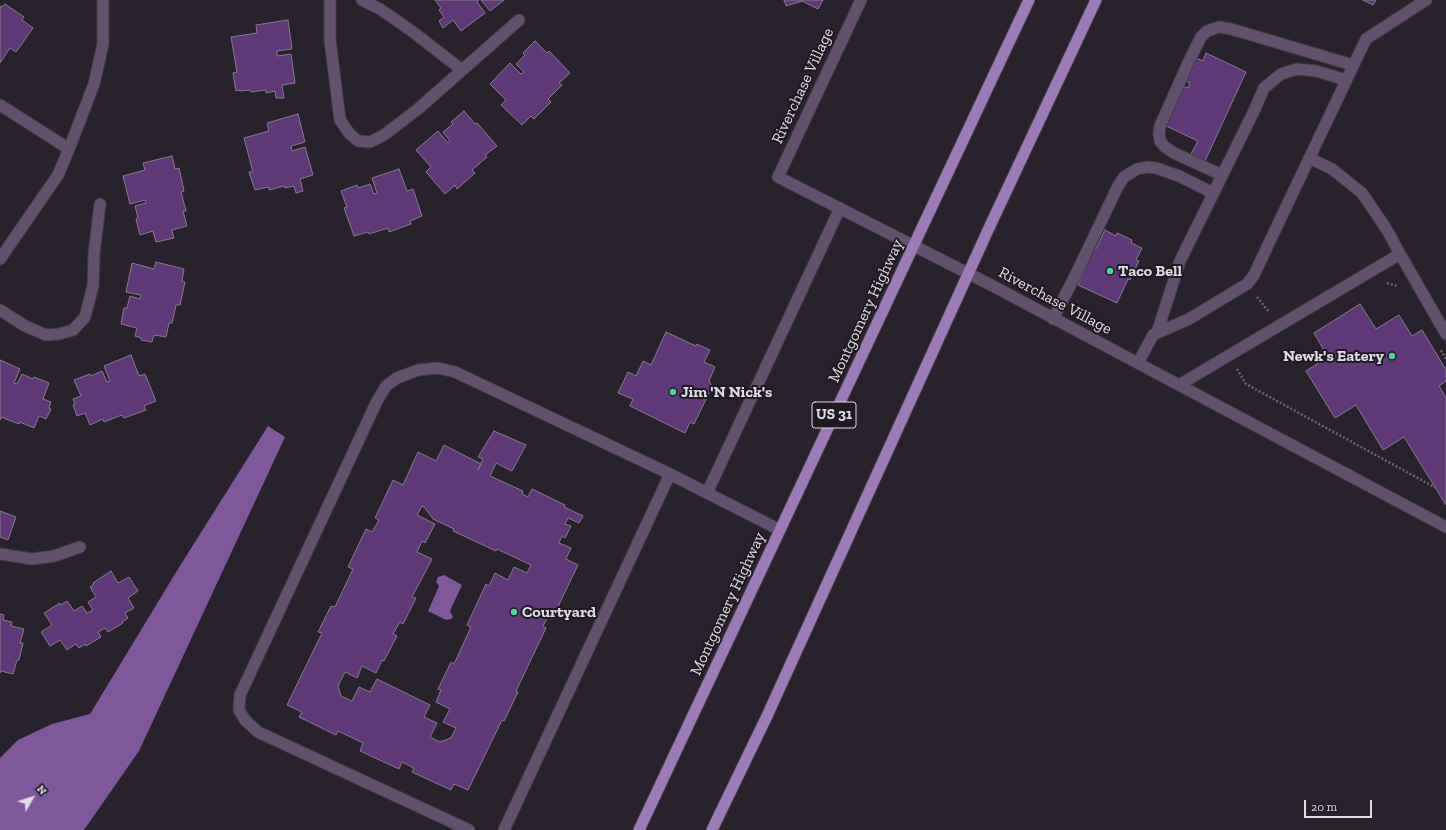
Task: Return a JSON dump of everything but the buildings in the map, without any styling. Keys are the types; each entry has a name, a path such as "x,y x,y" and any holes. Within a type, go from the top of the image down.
{"main road":[{"name":"Montgomery Highway","path":"639,830 1029,0"},
{"path":"712,830 767,716 968,274 1096,0"}],"street":[{"path":"0,259 58,175 69,149 94,84 103,44 104,0"},
{"path":"330,0 330,40 340,120 349,133 358,141 370,142 384,135 418,109 519,20"},
{"path":"362,0 380,9 413,32 462,70"},
{"name":"Riverchase Village","path":"860,0 778,177 991,285 1446,527"},
{"path":"1138,363 1153,335 1189,319 1247,284 1254,275 1366,39 1426,0"},
{"path":"1222,175 1174,153 1165,147 1160,141 1159,134 1162,121 1189,61 1201,37 1207,31 1218,27 1231,29 1353,65"},
{"path":"1157,333 1180,261 1264,88 1281,74 1297,69 1316,71 1346,80"},
{"path":"0,105 69,149"},
{"path":"1309,158 1332,169 1362,193 1387,230 1446,334"},
{"path":"1053,319 1083,260 1114,192 1124,177 1137,169 1147,167 1156,168 1179,176 1213,193"},
{"path":"0,310 25,326 46,335 59,334 73,330 85,317 93,286 94,254 100,204"},
{"path":"707,493 840,208"},
{"path":"1179,385 1400,254"},
{"path":"469,830 258,732 245,720 239,710 240,695 377,401 386,386 397,378 418,370 438,368 455,372 670,474 780,530"},
{"path":"504,830 670,474"},
{"path":"0,554 32,558 54,556 80,547"}],"path":[{"path":"1384,282 1401,288"},
{"path":"1438,346 1446,359"},
{"path":"1243,365 1236,368 1246,384 1436,488"}],"shaded area":[{"path":"268,426 285,437 139,751 84,830 0,830 0,758 18,740 52,724 90,714 178,569"},
{"path":"444,575 462,585 450,611 453,617 446,620 428,611 439,586 436,582 438,577"}],"place":[{"name":"Taco Bell","path":"1110,271"},
{"name":"Newk's Eatery","path":"1392,356"},
{"name":"Jim 'N Nick's","path":"673,392"},
{"name":"Courtyard","path":"514,612"}]}
